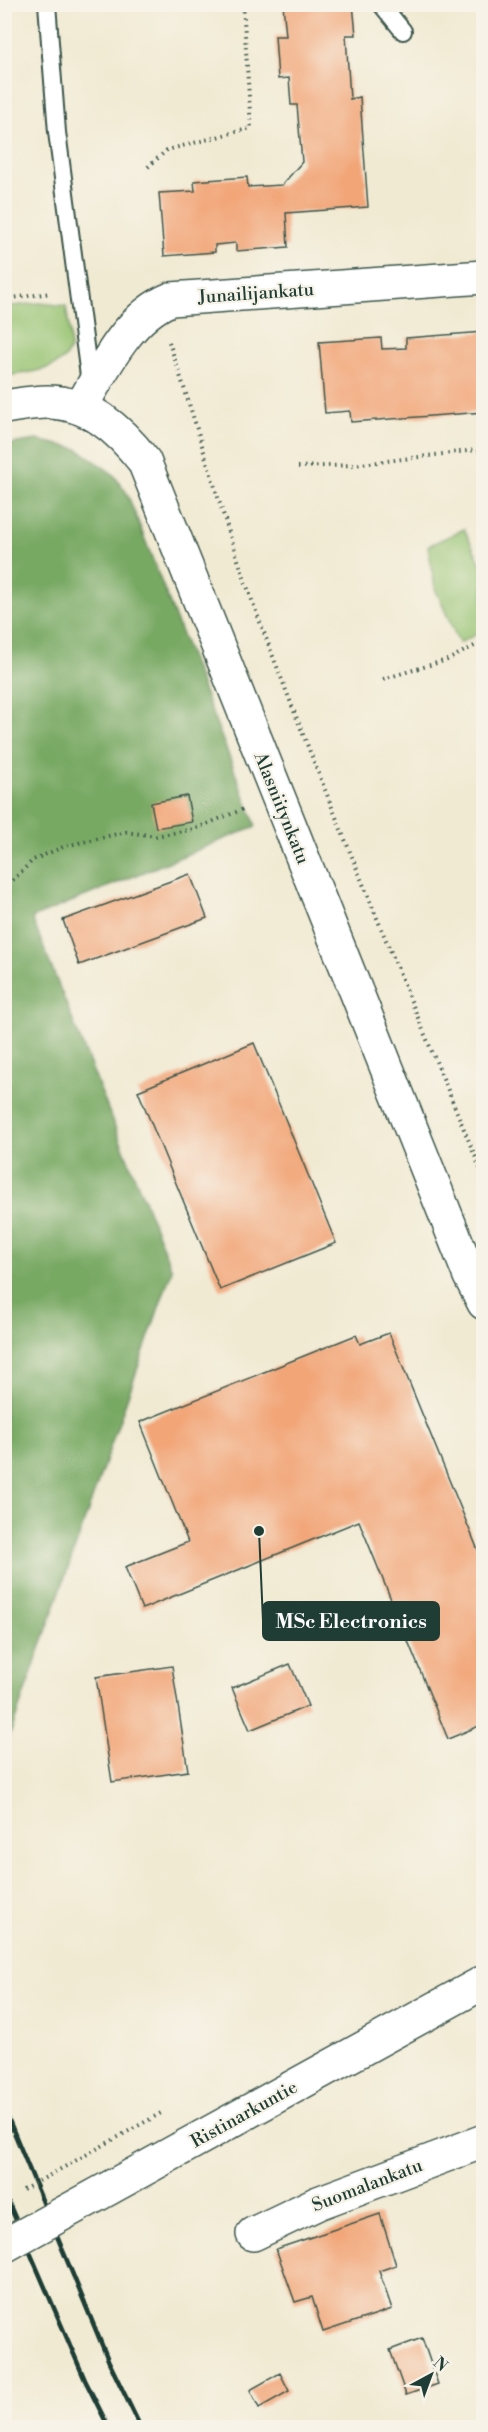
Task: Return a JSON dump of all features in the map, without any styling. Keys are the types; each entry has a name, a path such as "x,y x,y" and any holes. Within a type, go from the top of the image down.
{"street":[{"name":"Junailijankatu","path":"86,399 116,350 148,314 159,304 171,299 483,277"},
{"name":"Alasniitynkatu","path":"4,407 86,399 144,460 470,1276 483,1303"},
{"name":"Ristinarkuntie","path":"4,2246 483,1982"},
{"name":"Suomalankatu","path":"253,2234 318,2203 483,2141"}],"lane":[{"path":"47,4 57,132 77,290 86,399"},
{"path":"381,4 404,32"}],"path":[{"path":"148,167 167,150 251,128 243,4"},
{"path":"4,299 77,290"},
{"path":"148,314 165,332 225,523 257,613 483,1178"},
{"path":"298,467 354,465 483,449"},
{"path":"383,679 447,660 483,641"},
{"path":"4,889 33,860 65,846 126,832 156,836 194,829 277,796"},
{"path":"14,2195 163,2112"}],"green space":[{"path":"40,303 66,306 70,333 70,348 67,356 60,362 42,370 5,376 5,307"},
{"path":"37,440 78,449 113,474 127,493 256,826 32,918 172,1270 5,1749 4,445"},
{"path":"464,529 483,568 484,631 459,643 435,588 428,546"}],"building":[{"path":"283,4 353,4 356,35 346,35 350,99 360,97 368,207 286,213 288,247 236,251 236,243 215,245 215,252 164,256 159,193 195,191 194,181 247,177 248,187 282,185 302,162 297,105 291,105 289,78 278,79 275,36 286,36"},
{"path":"4,174 6,174 10,237 4,237"},
{"path":"484,332 484,412 351,422 350,411 325,413 319,342 381,338 382,349 406,348 406,338"},
{"path":"187,796 192,822 156,828 151,803"},
{"path":"190,874 207,918 79,965 63,920"},
{"path":"254,1043 336,1243 220,1290 138,1091"},
{"path":"389,1333 484,1565 484,1724 448,1739 359,1521 142,1609 125,1567 188,1542 140,1422 356,1335 360,1344"},
{"path":"290,1664 308,1706 250,1730 232,1688"},
{"path":"172,1666 188,1771 112,1782 96,1677"},
{"path":"380,2214 396,2265 379,2271 392,2309 323,2332 312,2297 295,2302 276,2249"},
{"path":"422,2338 438,2384 406,2395 390,2350"},
{"path":"280,2373 289,2391 259,2408 250,2390"}],"railway":[{"path":"4,2108 109,2362 141,2428"},
{"path":"4,2192 85,2380 109,2428"}],"place":[{"name":"MSc Electronics","path":"259,1531"}]}
